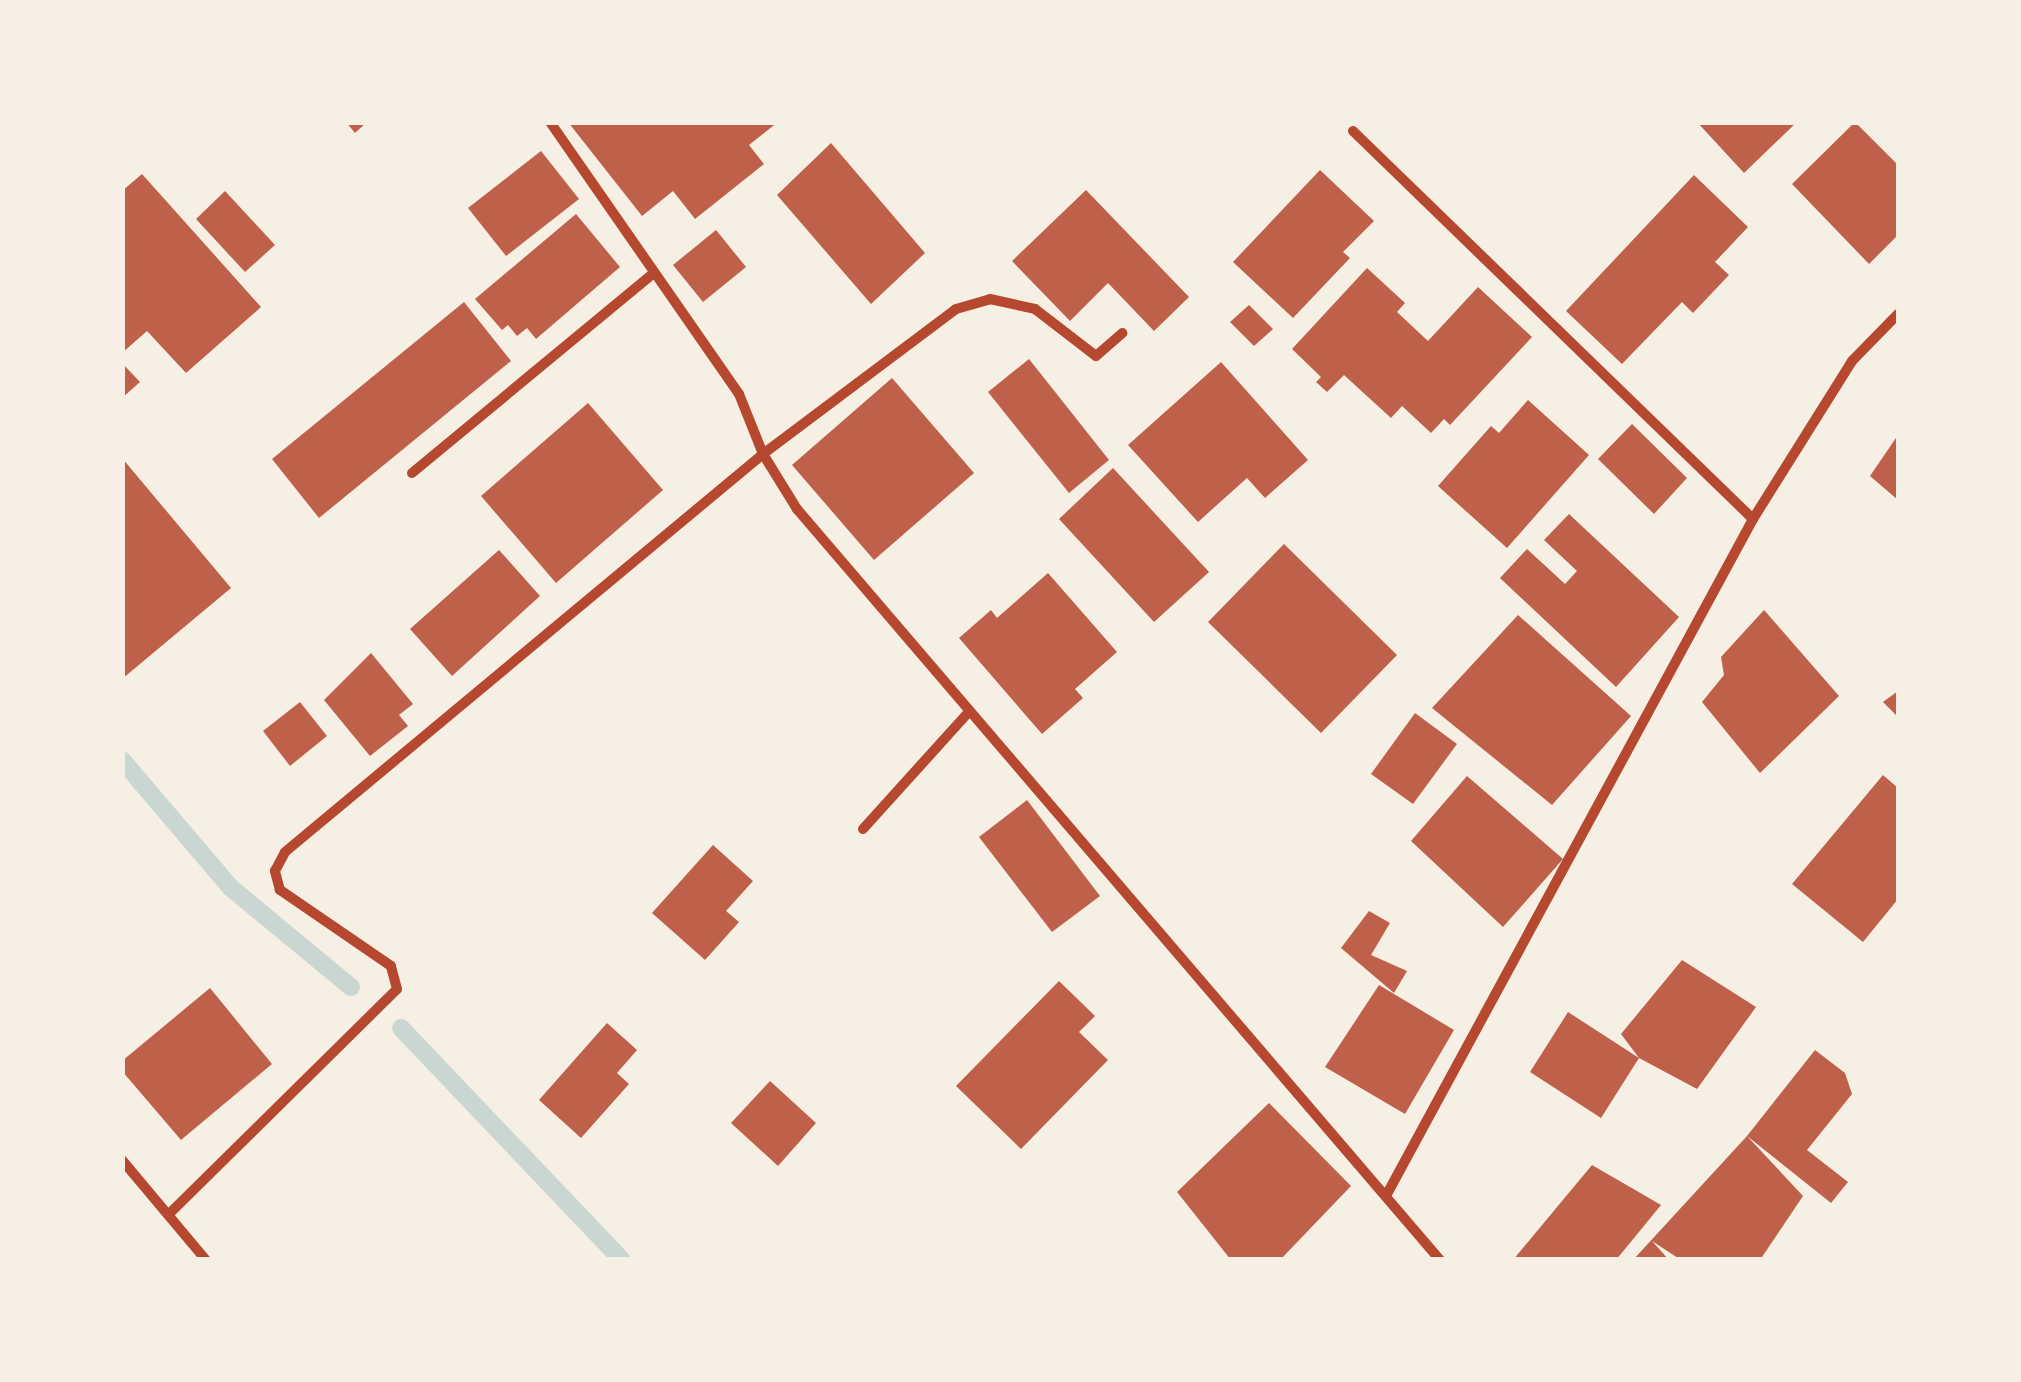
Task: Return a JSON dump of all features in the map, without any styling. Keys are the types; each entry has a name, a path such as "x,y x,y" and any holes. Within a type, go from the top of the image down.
{"street":[{"path":"550,122 739,394 763,454 797,510 967,714 1387,1194 1440,1260"},
{"path":"1354,131 1753,519"},
{"path":"412,473 654,272"},
{"path":"169,1214 397,990 391,966 280,890 275,871 285,852 763,454 972,302 1006,300 1035,309 1096,356 1122,333"},
{"path":"1387,1194 1753,519 1852,361 1898,314"},
{"path":"863,829 967,714"},
{"path":"122,1160 206,1260"}],"building":[{"path":"346,122 367,122 355,133"},
{"path":"568,122 778,122 749,145 764,164 695,219 673,191 642,216"},
{"path":"1697,122 1797,122 1744,173"},
{"path":"1855,122 1898,165 1898,235 1869,264 1792,184"},
{"path":"831,143 925,253 871,304 777,195"},
{"path":"541,151 579,199 506,256 468,208"},
{"path":"1320,170 1374,221 1343,252 1350,258 1293,318 1233,262"},
{"path":"142,174 261,307 186,373 147,331 122,353 122,191"},
{"path":"1694,175 1748,227 1715,262 1729,275 1693,313 1682,302 1622,364 1566,311"},
{"path":"1086,190 1189,297 1154,331 1108,283 1070,321 1012,261"},
{"path":"225,191 275,245 245,272 196,219"},
{"path":"576,214 620,267 536,339 527,328 517,336 508,325 502,330 475,299"},
{"path":"716,230 746,267 703,302 673,265"},
{"path":"1367,268 1405,303 1397,312 1428,341 1478,287 1532,337 1450,425 1444,419 1431,433 1402,406 1391,418 1344,375 1327,392 1316,382 1321,377 1292,349"},
{"path":"464,302 511,361 319,518 272,459"},
{"path":"1249,305 1273,329 1254,346 1230,322"},
{"path":"1029,359 1109,460 1069,493 988,392"},
{"path":"1221,362 1308,460 1265,498 1247,478 1198,522 1128,445"},
{"path":"122,363 140,382 122,398"},
{"path":"892,378 974,473 874,560 792,465"},
{"path":"1528,400 1589,455 1507,548 1438,486 1491,426 1499,433"},
{"path":"588,403 663,490 556,583 481,496"},
{"path":"1632,424 1687,478 1654,514 1598,459"},
{"path":"1898,435 1898,500 1870,476"},
{"path":"122,458 231,588 122,679"},
{"path":"1113,468 1209,572 1154,622 1059,519"},
{"path":"1569,514 1679,617 1616,687 1500,578 1527,549 1565,584 1577,571 1544,540"},
{"path":"1284,544 1397,655 1321,733 1208,622"},
{"path":"499,550 540,596 452,676 410,629"},
{"path":"1048,573 1117,652 1075,689 1083,698 1042,734 959,638 991,610 997,618"},
{"path":"1764,610 1839,696 1760,773 1702,702 1724,675 1721,657"},
{"path":"1518,615 1631,716 1552,805 1432,708"},
{"path":"371,653 413,704 399,715 408,726 370,756 324,700"},
{"path":"1898,691 1898,717 1883,702"},
{"path":"300,702 327,736 290,766 263,731"},
{"path":"1415,713 1457,744 1413,804 1371,774"},
{"path":"1883,775 1898,788 1898,899 1863,942 1792,884"},
{"path":"1467,776 1563,859 1503,927 1411,841"},
{"path":"1027,800 1100,896 1052,932 979,837"},
{"path":"713,845 753,881 726,911 739,922 705,960 652,913"},
{"path":"1369,911 1390,923 1371,955 1407,971 1394,993 1341,948"},
{"path":"1682,960 1756,1007 1697,1089 1639,1058 1621,1034"},
{"path":"1059,981 1095,1016 1079,1032 1108,1060 1021,1149 956,1086"},
{"path":"1379,985 1454,1030 1405,1114 1325,1067"},
{"path":"210,988 272,1064 181,1140 122,1071 122,1061"},
{"path":"1568,1012 1639,1058 1601,1118 1530,1072"},
{"path":"607,1023 637,1050 617,1073 629,1084 581,1138 539,1100"},
{"path":"1815,1050 1845,1073 1852,1094 1807,1150 1848,1182 1831,1203 1747,1136"},
{"path":"770,1081 816,1123 778,1166 731,1123"},
{"path":"1269,1103 1351,1186 1280,1260 1231,1260 1177,1192"},
{"path":"1747,1136 1803,1196 1760,1260 1681,1260 1652,1241 1669,1260 1633,1260"},
{"path":"1592,1165 1661,1205 1616,1260 1513,1260"}],"waterway":[{"path":"122,760 230,887 351,987"},
{"path":"401,1028 622,1260"}]}
